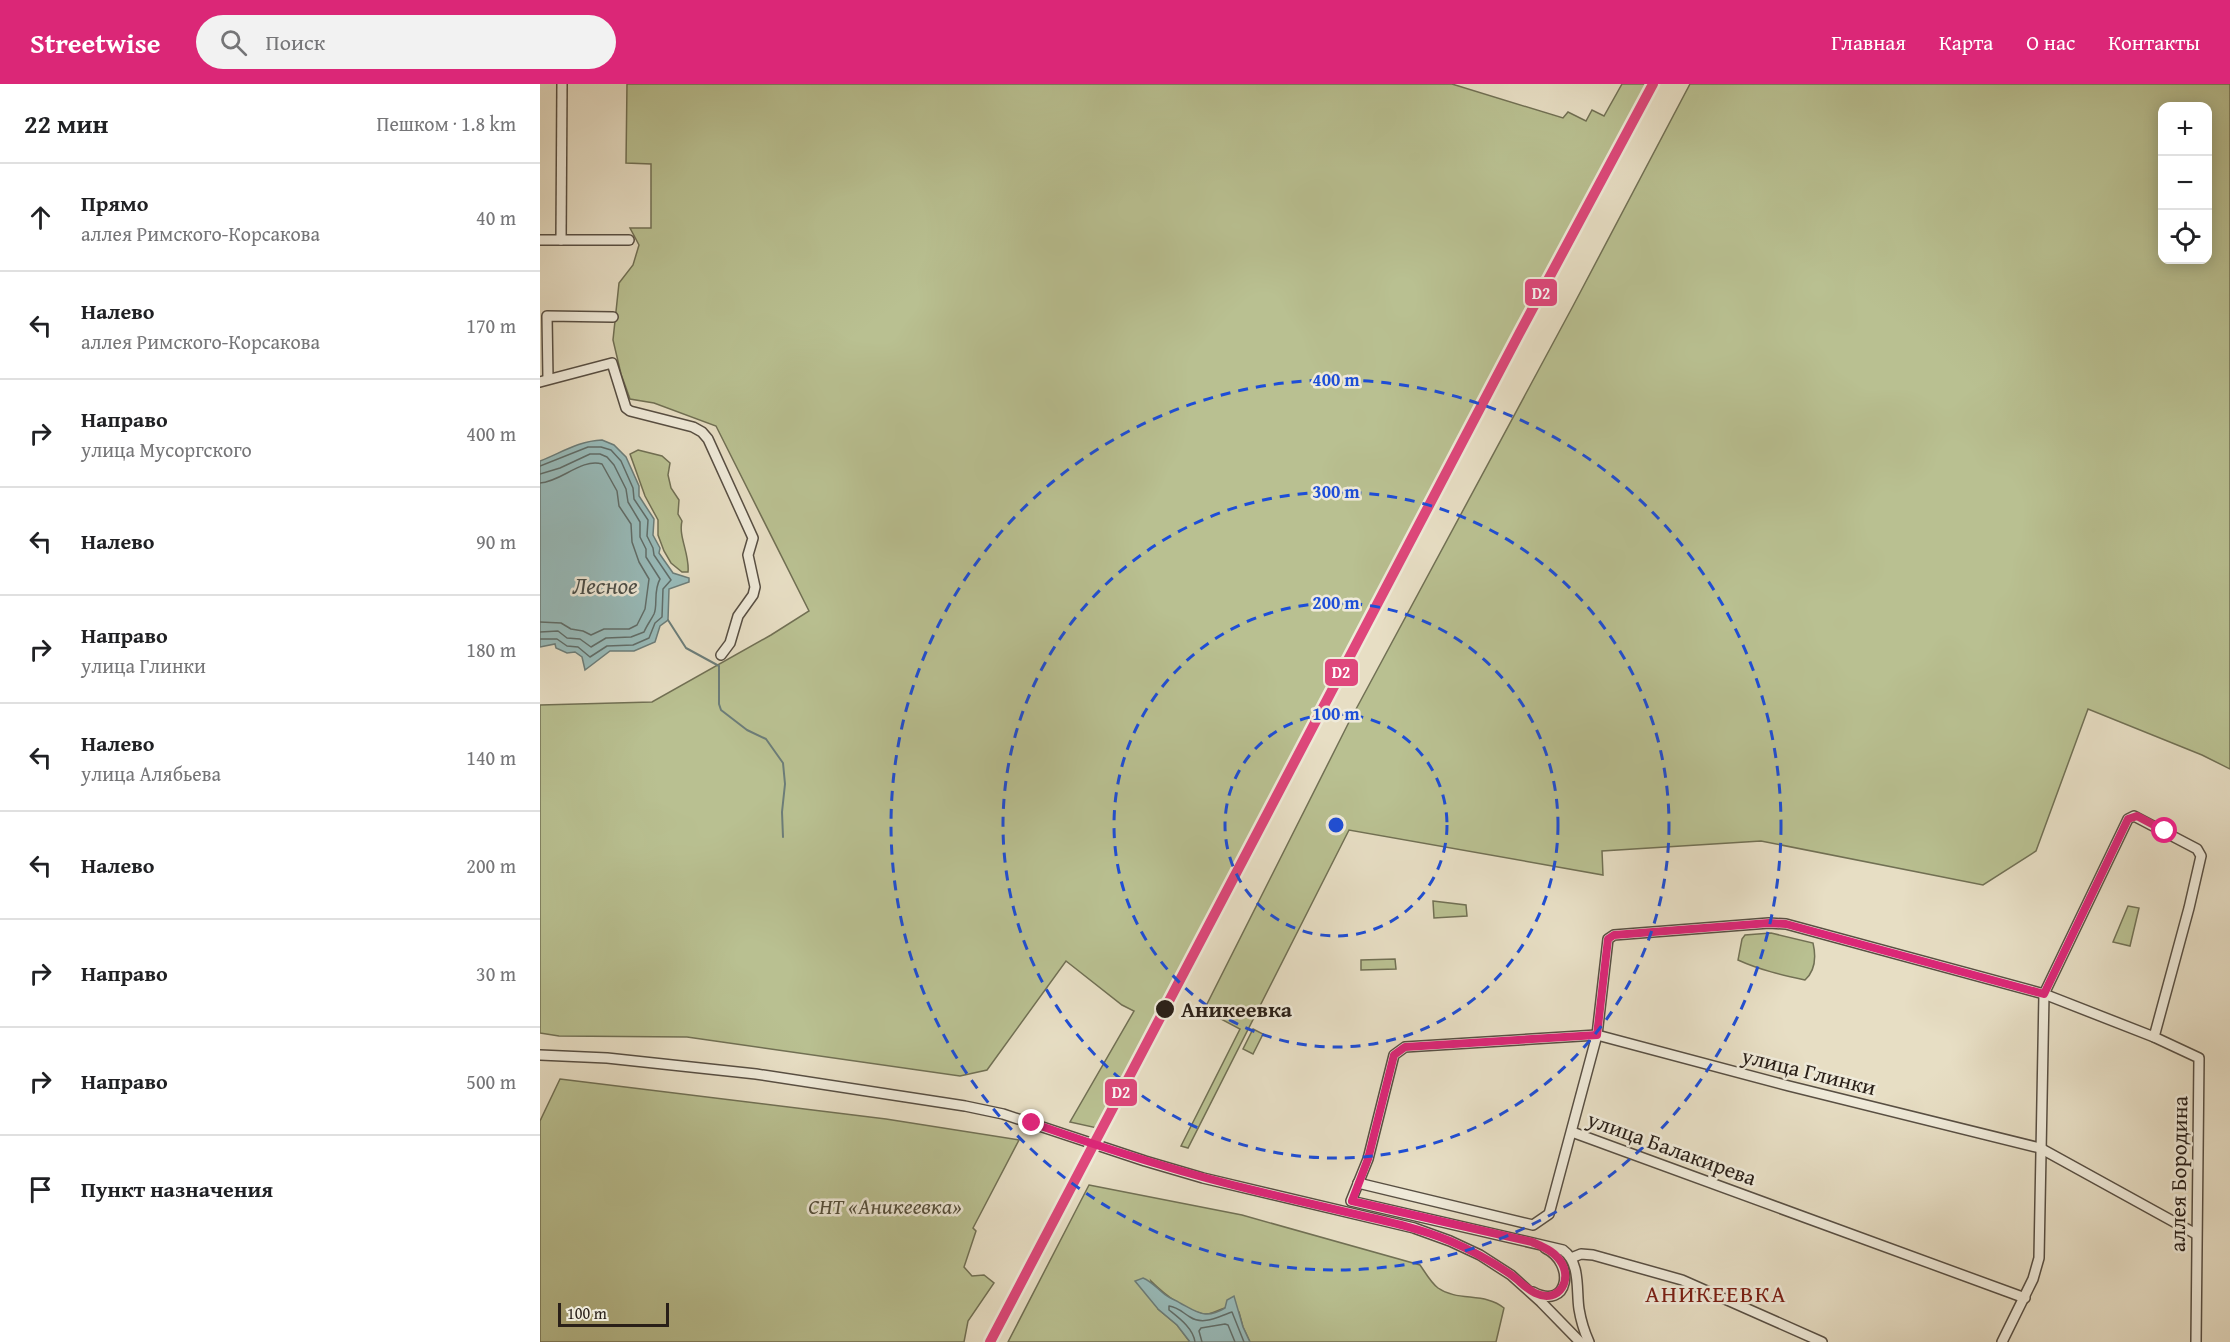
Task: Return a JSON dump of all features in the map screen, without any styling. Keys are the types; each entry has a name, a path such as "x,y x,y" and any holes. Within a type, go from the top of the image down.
{"street":[{"path":"561,240 562,84"},
{"path":"540,240 629,240"},
{"path":"613,317 547,316 544,380 612,363 626,408 693,427 708,439 753,538 748,555 754,591 750,602 735,622 730,643 721,655"},
{"path":"1572,1132 1597,1035 1608,939 1614,935 1769,923 1786,924 2044,994 2154,1037 2189,908 2200,856 2197,849 2137,816 2128,819 2044,994 2039,1258 2033,1280 2002,1342"},
{"name":"улица Глинки","path":"1358,1183 1368,1159 1394,1055 1405,1047 1597,1035 2040,1149 2196,1234"},
{"name":"аллея Бородина","path":"2154,1037 2199,1058 2196,1342"},
{"path":"540,1055 607,1058 814,1082 1003,1114 1145,1161 1253,1190 1414,1228 1450,1241 1480,1255 1511,1275 1580,1342"},
{"name":"улица Балакирева","path":"1358,1183 1533,1225 1549,1214 1572,1132 2025,1298"},
{"path":"1358,1183 1352,1201 1563,1250 1574,1263 1582,1322 1589,1342"},
{"path":"1526,1288 1538,1294 1554,1295 1562,1291 1565,1279 1564,1267 1559,1259 1551,1251 1532,1242"},
{"path":"1571,1258 1581,1254 1593,1255 1682,1280 1822,1342"}],"green space":[{"path":"627,84 1452,84 1563,118 1568,112 1586,121 1592,110 1604,116 1622,84 1647,84 1097,1128 1070,1122 1134,1011 1122,1005 1066,961 987,1070 960,1076 687,1037 559,1036 540,1033 540,705 652,702 809,611 716,426 654,403 630,399 621,374 613,340 619,283 633,265 639,245 630,228 651,228 651,164 626,163"},
{"path":"1690,84 2230,84 2230,769 2202,755 2088,709 2036,851 1983,885 1761,841 1602,851 1603,875 1349,830 1188,1148 1181,1146 1240,1029 1204,1010 1348,724"},
{"path":"638,450 662,456 670,463 668,475 671,488 679,500 678,514 682,521 688,572 682,572 671,563 664,551 658,535 658,520 645,496 630,454"},
{"path":"1433,901 1466,905 1467,916 1434,918"},
{"path":"2128,906 2139,908 2130,946 2113,942"},
{"path":"1771,933 1813,943 1814,963 1805,980 1738,960 1742,939 1745,935"},
{"path":"1395,959 1396,969 1361,970 1361,960"},
{"path":"1253,1029 1263,1034 1253,1054 1243,1049"},
{"name":"СНТ «Аникеевка»","path":"560,1079 886,1119 1019,1140 973,1228 976,1231 964,1267 972,1276 984,1275 994,1283 968,1321 964,1342 540,1342 540,1121"},
{"path":"1089,1185 1242,1215 1420,1265 1438,1288 1454,1295 1488,1300 1504,1308 1496,1342 1250,1342 1239,1312 1225,1308 1207,1314 1192,1311 1151,1281 1158,1309 1177,1325 1190,1342 1008,1342"}],"water":[{"name":"Лесное","path":"602,440 614,445 626,457 639,486 639,496 654,519 653,535 660,548 659,553 673,573 689,578 689,582 669,589 668,620 660,626 655,642 634,651 610,651 585,670 582,657 575,652 567,653 556,648 555,644 540,647 540,461 577,445"},
{"path":"1143,1278 1169,1297 1206,1314 1212,1314 1225,1308 1227,1300 1234,1296 1250,1342 1190,1342 1135,1281"}],"waterway":[{"path":"668,620 686,648 719,666 721,710 747,730 766,739 783,763 785,784 782,812 783,837"}],"transit line":[{"name":"D2","path":"990,1342 1519,334 1653,84"}],"place":[{"name":"Аникеевка","path":"1165,1009"}],"district":[{"name":"АНИКЕЕВКА","path":"1716,1294"}],"route":[{"path":"1032,1123 1203,1178 1414,1228 1480,1255 1538,1294 1554,1295 1562,1291 1564,1286 1564,1267 1551,1251 1532,1242 1352,1201 1368,1159 1394,1055 1398,1050 1405,1047 1597,1035 1608,939 1614,935 1769,923 1786,924 2044,994 2128,819 2137,816 2165,831"}]}
